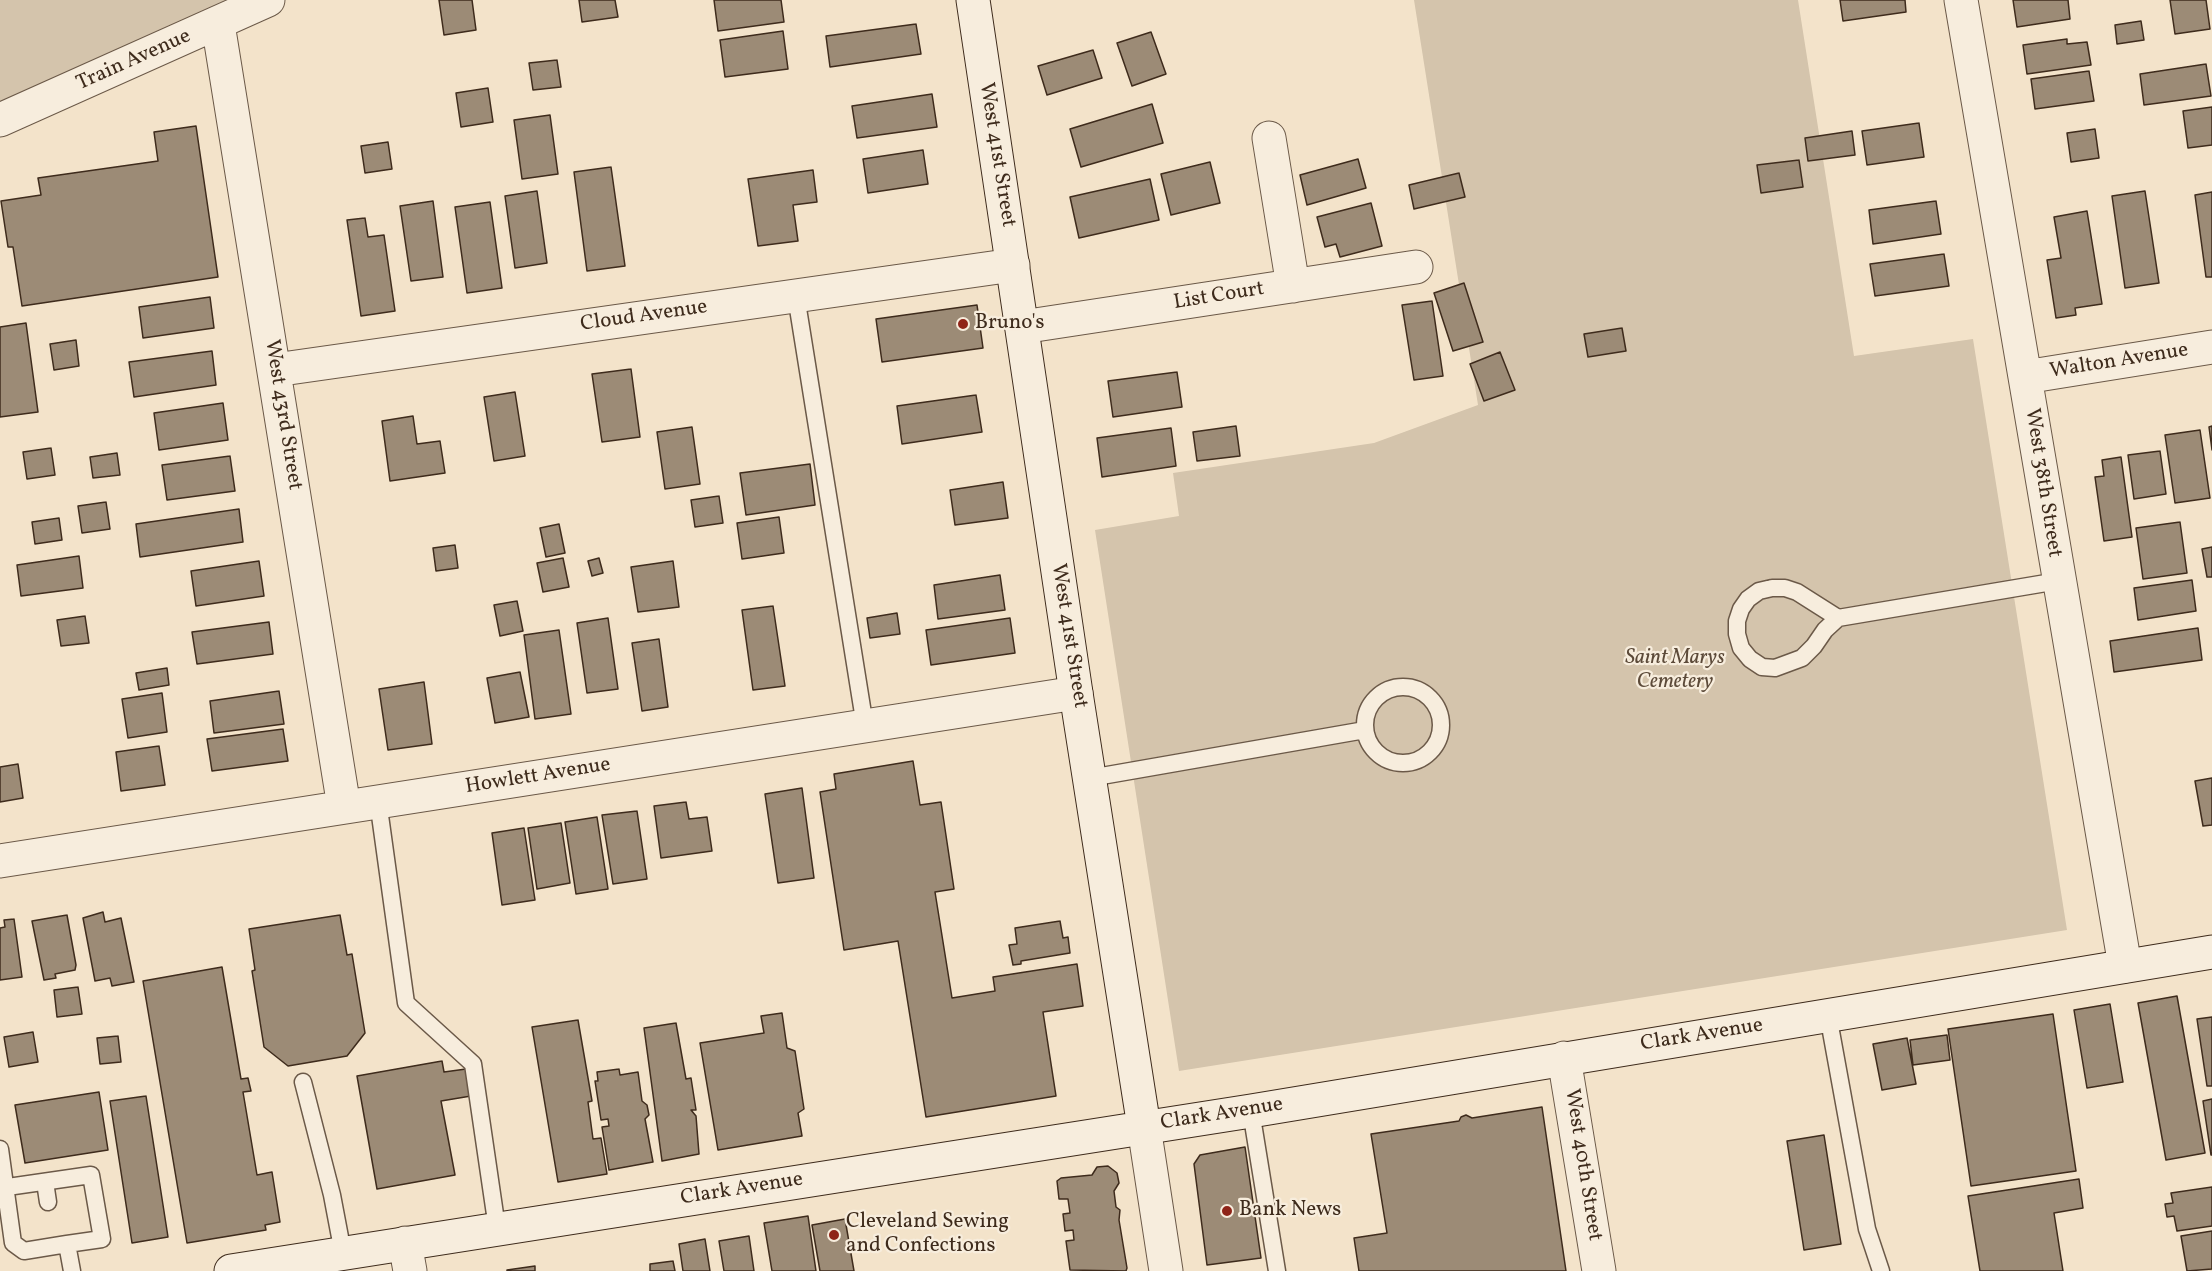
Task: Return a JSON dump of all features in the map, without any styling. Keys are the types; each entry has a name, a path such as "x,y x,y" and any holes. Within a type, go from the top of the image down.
{"street":[{"name":"Train Avenue","path":"0,120 268,0"},
{"name":"West 41st Street","path":"973,0 1076,693 1166,1271"},
{"name":"West 38th Street","path":"1961,0 2125,966"},
{"name":"West 43rd Street","path":"218,24 344,807"},
{"path":"1269,138 1293,286"},
{"name":"Cloud Avenue","path":"275,370 1013,265"},
{"name":"List Court","path":"1022,327 1416,267"},
{"name":"Walton Avenue","path":"2025,377 2212,347"},
{"name":"Howlett Avenue","path":"0,861 1076,693"},
{"name":"Clark Avenue","path":"231,1271 343,1254 408,1257 497,1228 1251,1111 2212,952"},
{"name":"West 40th Street","path":"1564,1058 1599,1271"}],"lane":[{"path":"796,296 865,726"},
{"path":"1838,618 1797,592 1785,588 1772,588 1759,591 1748,599 1737,621 1737,634 1741,648 1750,659 1762,667 1775,668 1802,658 1838,618 2058,581"},
{"path":"1400,687 1412,688 1423,693 1432,701 1438,711 1441,724 1439,736 1433,748 1412,762 1400,763 1387,760 1377,752 1369,742 1365,730 1370,706 1377,697 1388,690 1400,687"},
{"path":"1090,778 1365,730"},
{"path":"378,801 406,1004 473,1064 497,1228"},
{"path":"1828,1015 1867,1229 1881,1271"},
{"path":"303,1082 332,1195 343,1254"},
{"path":"1251,1111 1277,1271"},
{"path":"0,1149 3,1188 13,1243 24,1251 59,1241 102,1239 91,1175 3,1188"},
{"path":"45,1182 48,1202"},
{"path":"59,1241 72,1271"}],"green space":[{"path":"0,0 268,0 0,120"},
{"name":"Saint Marys Cemetery","path":"1414,0 1798,0 1854,356 1973,339 2067,930 1179,1071 1095,530 1179,516 1173,473 1374,443 1478,405"}],"building":[{"path":"439,0 472,0 476,30 444,35"},
{"path":"579,0 615,0 618,17 582,22"},
{"path":"714,0 781,0 784,22 718,31"},
{"path":"1840,0 1905,0 1906,12 1843,21"},
{"path":"2013,0 2068,0 2070,19 2017,27"},
{"path":"2170,0 2206,0 2210,29 2175,34"},
{"path":"2141,21 2144,40 2117,44 2115,25"},
{"path":"916,24 921,54 830,67 826,36"},
{"path":"783,31 788,69 725,77 720,40"},
{"path":"1151,32 1166,74 1132,86 1117,43"},
{"path":"2067,39 2067,44 2087,42 2091,65 2027,74 2023,45"},
{"path":"1093,50 1102,78 1047,95 1038,66"},
{"path":"557,60 561,87 533,90 529,63"},
{"path":"2206,64 2211,96 2144,105 2140,74"},
{"path":"2089,71 2094,101 2035,109 2031,79"},
{"path":"488,88 493,122 461,127 456,93"},
{"path":"932,94 937,127 857,138 852,106"},
{"path":"1152,104 1163,143 1081,167 1070,129"},
{"path":"2212,107 2212,145 2188,148 2183,111"},
{"path":"550,115 558,174 522,179 514,120"},
{"path":"1919,123 1924,157 1867,165 1862,131"},
{"path":"196,126 218,277 22,306 13,247 8,247 1,201 41,195 38,178 158,161 154,132"},
{"path":"2095,129 2099,158 2071,162 2067,133"},
{"path":"1852,131 1855,155 1808,161 1805,138"},
{"path":"388,142 392,169 365,173 361,146"},
{"path":"923,150 928,184 868,193 863,159"},
{"path":"1358,159 1366,188 1307,205 1300,175"},
{"path":"1799,160 1803,187 1761,193 1757,165"},
{"path":"1210,162 1220,203 1171,215 1161,174"},
{"path":"611,167 625,266 587,271 574,172"},
{"path":"813,170 817,202 793,205 798,241 758,246 748,179"},
{"path":"1459,173 1465,197 1414,209 1409,185"},
{"path":"1150,179 1159,220 1079,238 1070,197"},
{"path":"537,191 547,263 515,268 505,196"},
{"path":"2145,191 2159,283 2125,288 2112,196"},
{"path":"2212,192 2212,277 2206,277 2195,195"},
{"path":"433,201 443,277 411,281 400,206"},
{"path":"1936,201 1941,234 1873,244 1869,210"},
{"path":"490,202 502,288 467,293 455,207"},
{"path":"1371,203 1382,246 1340,257 1336,244 1325,247 1317,217"},
{"path":"2087,211 2102,304 2075,308 2076,315 2056,318 2047,260 2061,258 2054,217"},
{"path":"365,218 368,237 384,235 395,311 361,316 347,220"},
{"path":"1944,254 1949,286 1875,296 1870,264"},
{"path":"1464,283 1483,342 1453,351 1434,293"},
{"path":"210,297 214,328 143,338 139,307"},
{"path":"1432,301 1443,376 1414,380 1402,305"},
{"path":"977,305 983,348 882,362 876,319"},
{"path":"26,323 38,412 0,417 0,327"},
{"path":"1622,328 1626,351 1588,357 1584,334"},
{"path":"76,340 79,366 54,370 50,344"},
{"path":"212,351 216,385 134,397 129,362"},
{"path":"1500,352 1515,390 1484,401 1470,364"},
{"path":"631,369 640,437 602,442 592,374"},
{"path":"1177,372 1182,407 1113,417 1108,381"},
{"path":"515,392 525,456 494,461 484,397"},
{"path":"976,395 982,432 902,444 897,406"},
{"path":"223,403 228,440 159,450 154,413"},
{"path":"413,416 417,444 440,441 445,473 390,481 382,421"},
{"path":"1236,426 1240,456 1197,461 1193,432"},
{"path":"2212,426 2212,450 2209,427"},
{"path":"692,427 700,484 665,489 657,432"},
{"path":"1171,428 1176,466 1102,477 1097,438"},
{"path":"2200,430 2210,498 2175,503 2165,435"},
{"path":"51,448 55,475 27,479 23,452"},
{"path":"2160,451 2166,494 2134,499 2128,455"},
{"path":"117,453 120,475 93,478 90,457"},
{"path":"230,456 235,491 167,500 162,465"},
{"path":"2121,457 2132,537 2104,541 2095,477 2104,476 2102,460"},
{"path":"810,464 815,505 746,515 740,473"},
{"path":"1003,482 1008,518 955,525 950,490"},
{"path":"719,496 723,523 695,527 691,500"},
{"path":"106,502 110,529 82,533 78,506"},
{"path":"239,509 243,542 140,557 136,524"},
{"path":"779,517 784,553 742,559 737,523"},
{"path":"59,518 62,540 35,544 32,522"},
{"path":"2180,522 2187,573 2143,579 2136,528"},
{"path":"559,524 565,553 546,557 540,528"},
{"path":"455,545 458,568 436,571 433,548"},
{"path":"2212,547 2212,577 2207,577 2202,549"},
{"path":"79,556 83,588 21,596 17,565"},
{"path":"563,558 569,587 543,592 537,563"},
{"path":"599,558 603,573 592,576 588,561"},
{"path":"259,561 264,596 196,606 191,571"},
{"path":"673,561 679,607 638,612 631,567"},
{"path":"1000,575 1005,610 938,619 934,585"},
{"path":"2192,580 2196,611 2138,620 2134,588"},
{"path":"517,601 523,631 500,636 494,605"},
{"path":"773,606 785,686 753,690 742,610"},
{"path":"897,613 900,634 870,638 867,618"},
{"path":"85,616 89,643 61,646 57,620"},
{"path":"608,618 618,689 587,693 577,623"},
{"path":"1010,618 1015,653 931,665 926,630"},
{"path":"269,622 273,654 197,664 192,632"},
{"path":"2198,628 2202,660 2114,672 2110,641"},
{"path":"559,630 571,714 535,719 524,635"},
{"path":"659,639 668,707 642,711 632,643"},
{"path":"167,668 169,685 139,690 136,673"},
{"path":"520,672 529,717 495,723 487,678"},
{"path":"424,682 432,744 388,750 379,689"},
{"path":"279,691 284,724 214,733 210,701"},
{"path":"162,693 167,732 128,738 122,699"},
{"path":"283,729 288,761 212,771 207,739"},
{"path":"159,746 165,785 121,791 116,752"},
{"path":"913,761 920,805 941,802 954,889 935,892 952,998 995,991 993,977 1077,964 1083,1006 1043,1012 1056,1096 926,1117 898,941 844,950 820,792 836,789 834,774"},
{"path":"18,764 23,798 0,802 0,767"},
{"path":"2212,778 2212,825 2203,826 2195,781"},
{"path":"802,788 814,878 778,883 765,794"},
{"path":"686,802 689,819 707,817 712,851 661,858 654,806"},
{"path":"637,811 647,879 613,884 602,815"},
{"path":"597,817 608,889 576,894 565,822"},
{"path":"561,823 570,883 537,889 528,828"},
{"path":"524,828 535,900 502,905 492,833"},
{"path":"103,912 105,922 121,918 134,982 112,986 110,978 95,981 83,918"},
{"path":"67,915 75,970 55,974 56,978 44,980 32,921"},
{"path":"340,915 347,955 352,954 365,1033 347,1056 288,1066 264,1047 252,971 255,970 249,929"},
{"path":"14,919 22,977 0,980 0,928 5,927 4,920"},
{"path":"1060,921 1063,938 1068,937 1070,953 1021,961 1021,964 1013,965 1009,945 1017,944 1015,928"},
{"path":"222,967 241,1079 248,1078 251,1091 243,1092 257,1175 272,1172 280,1222 265,1225 266,1230 187,1243 143,981"},
{"path":"78,987 82,1014 57,1017 54,990"},
{"path":"2177,996 2205,1153 2166,1160 2138,1003"},
{"path":"2110,1004 2123,1082 2087,1088 2074,1010"},
{"path":"782,1013 787,1048 795,1051 804,1109 798,1113 802,1136 718,1150 700,1043 764,1033 761,1016"},
{"path":"2053,1014 2076,1171 1971,1186 1948,1029"},
{"path":"2212,1017 2212,1086 2207,1086 2197,1019"},
{"path":"578,1020 592,1101 588,1102 593,1139 601,1138 607,1174 558,1182 532,1027"},
{"path":"676,1023 686,1079 691,1078 696,1110 691,1110 696,1116 699,1154 662,1161 644,1028"},
{"path":"33,1032 38,1062 9,1067 4,1037"},
{"path":"1947,1035 1950,1060 1913,1065 1910,1040"},
{"path":"118,1036 121,1062 100,1064 97,1038"},
{"path":"1907,1038 1916,1084 1882,1090 1873,1044"},
{"path":"442,1061 444,1072 466,1069 471,1096 441,1101 455,1175 377,1189 357,1076"},
{"path":"619,1069 620,1075 638,1072 642,1101 647,1105 649,1115 645,1119 653,1162 609,1170 602,1127 609,1126 608,1119 601,1120 595,1081 598,1081 597,1072"},
{"path":"99,1092 108,1150 25,1163 15,1105"},
{"path":"146,1096 168,1237 132,1243 110,1101"},
{"path":"2212,1099 2212,1155 2211,1155 2203,1101"},
{"path":"1542,1107 1566,1271 1359,1271 1354,1238 1387,1233 1371,1134 1459,1121 1466,1115 1472,1118"},
{"path":"1824,1135 1841,1244 1804,1250 1787,1141"},
{"name":"Bank News","path":"1245,1147 1261,1258 1207,1265 1194,1164 1200,1155"},
{"path":"1108,1166 1117,1173 1119,1183 1114,1191 1116,1207 1120,1210 1119,1220 1126,1271 1070,1270 1066,1241 1074,1240 1073,1230 1065,1231 1063,1214 1070,1213 1068,1199 1059,1199 1057,1181 1061,1178 1092,1175 1097,1167"},
{"path":"2079,1179 2083,1208 2054,1213 2063,1271 1980,1271 1968,1196"},
{"path":"2212,1187 2212,1226 2177,1231 2174,1216 2167,1217 2165,1204 2173,1203 2171,1193"},
{"path":"808,1216 816,1271 772,1271 764,1223"},
{"path":"845,1219 854,1271 820,1271 812,1225"},
{"path":"2212,1231 2212,1269 2187,1271 2181,1236"},
{"path":"749,1236 754,1271 724,1271 719,1241"},
{"path":"705,1239 710,1271 683,1271 679,1244"},
{"path":"673,1261 675,1271 650,1271 650,1264"},
{"path":"535,1266 535,1271 507,1271 507,1270"}],"place":[{"name":"Bruno's","path":"963,324"},
{"name":"Bank News","path":"1227,1211"},
{"name":"Cleveland Sewing and Confections","path":"834,1235"}]}
